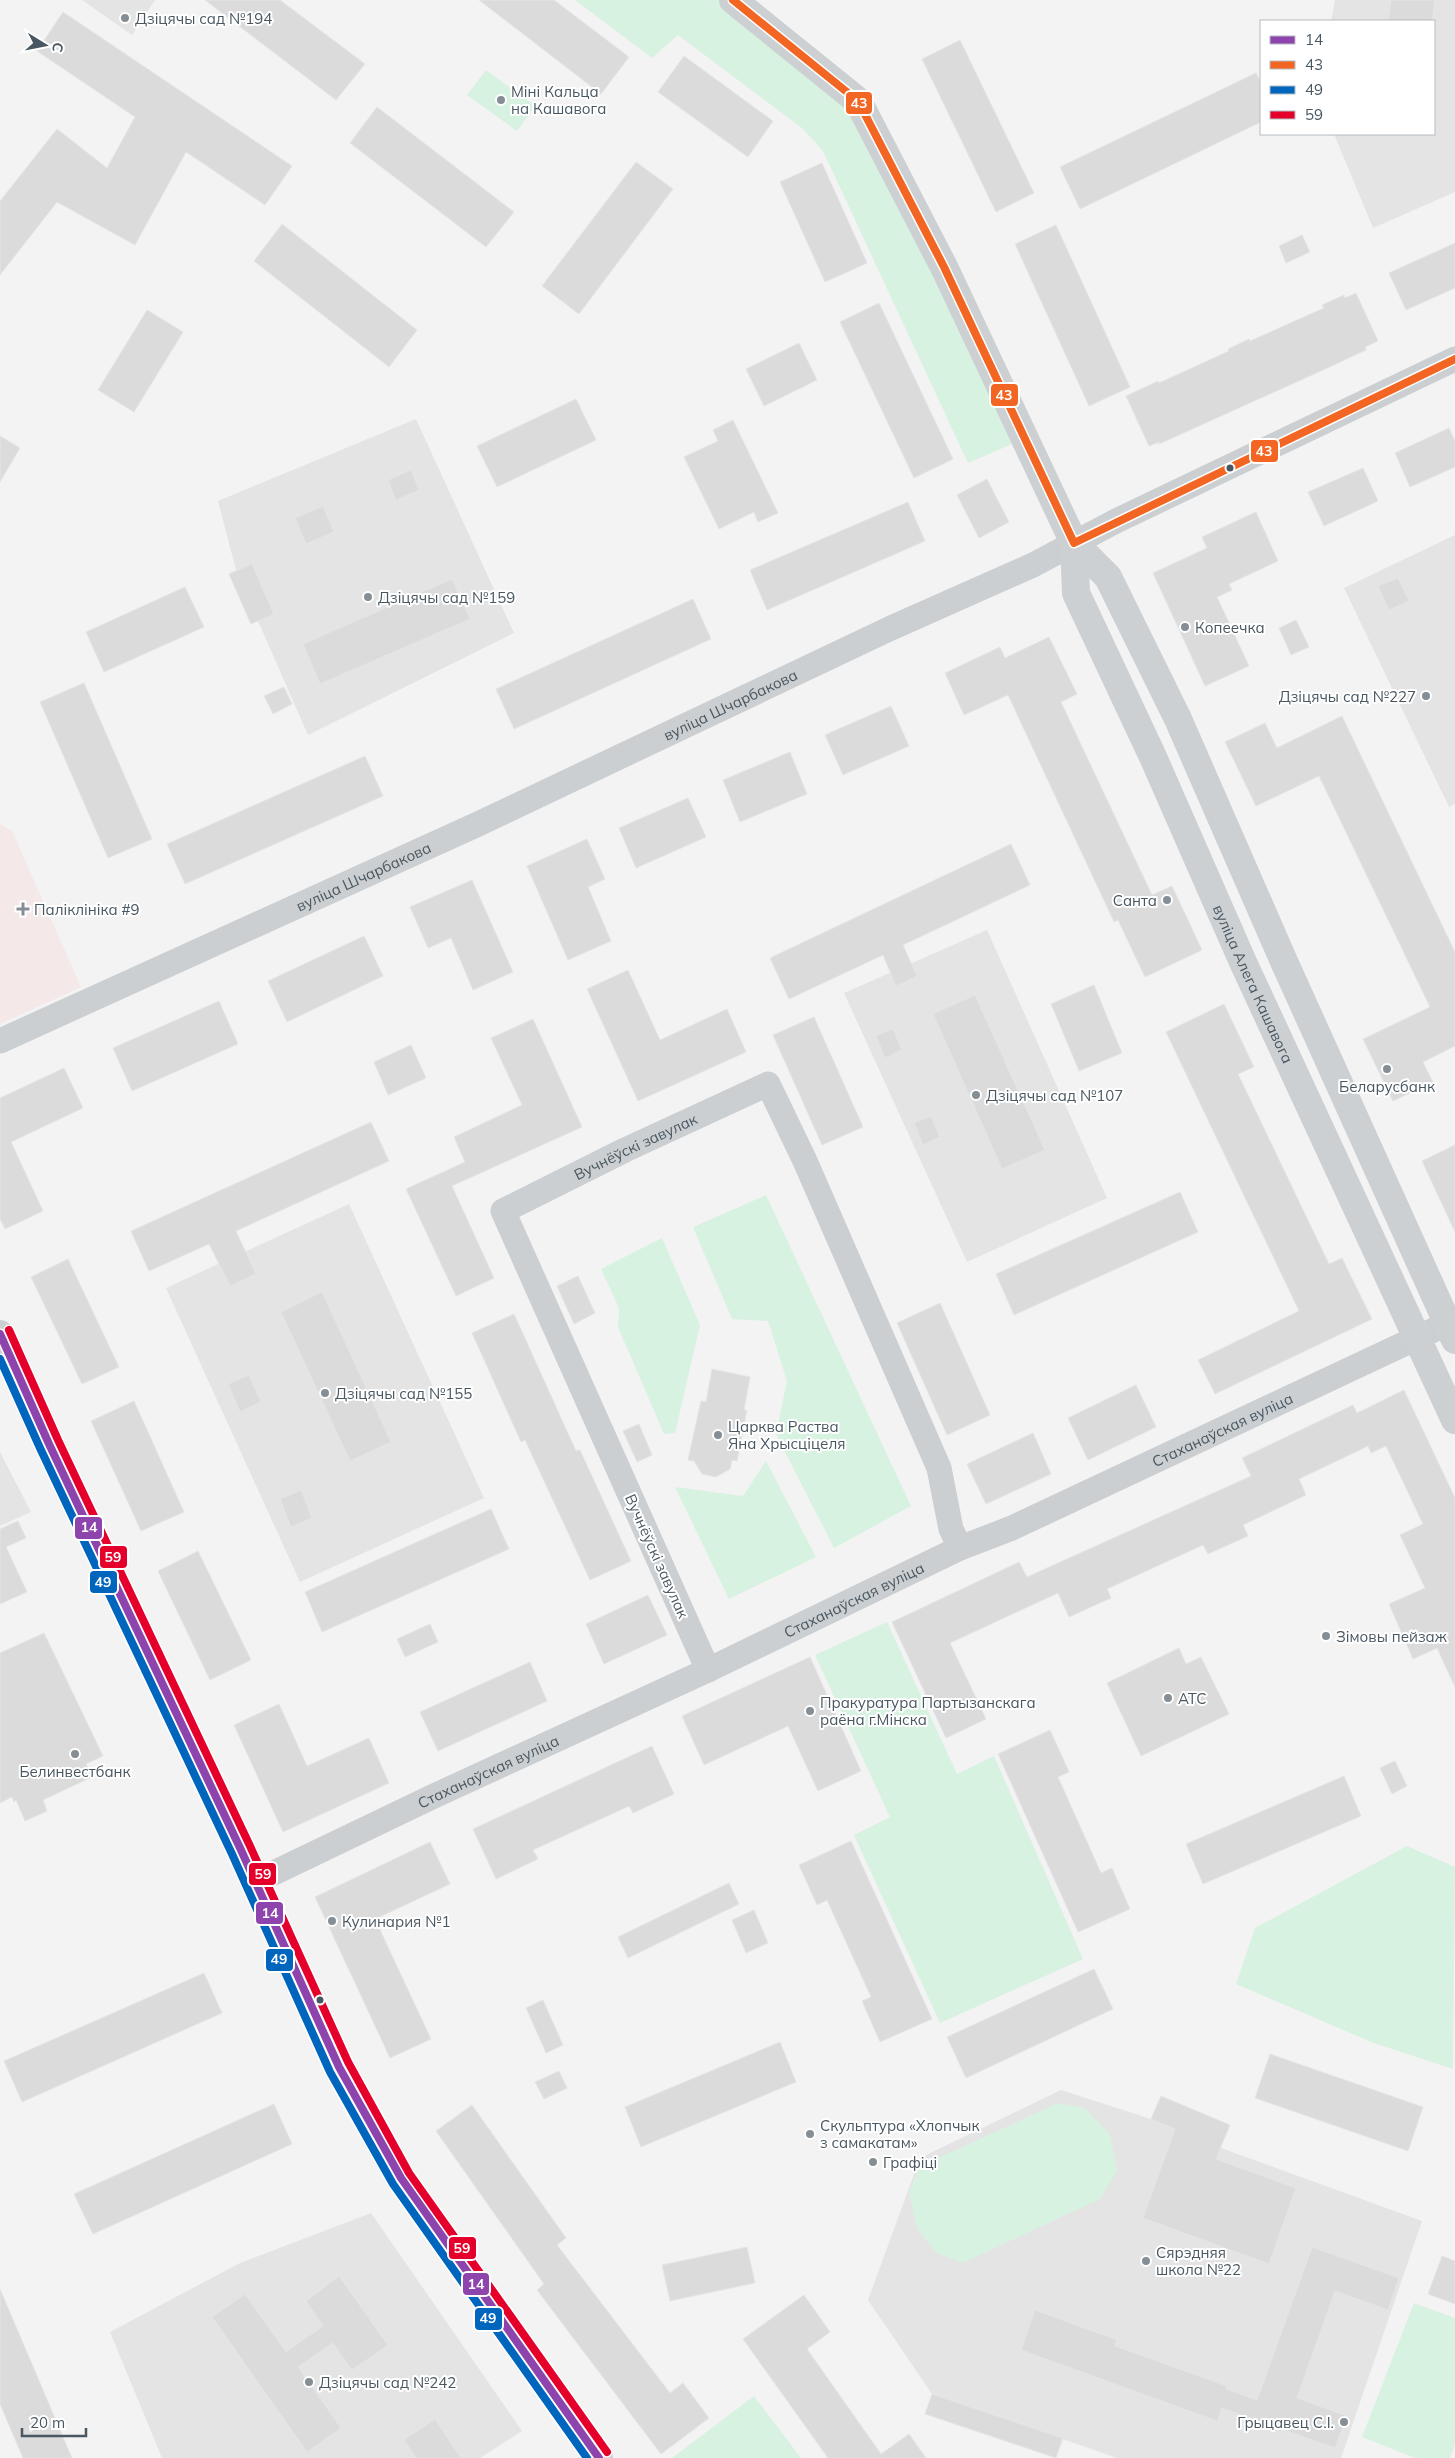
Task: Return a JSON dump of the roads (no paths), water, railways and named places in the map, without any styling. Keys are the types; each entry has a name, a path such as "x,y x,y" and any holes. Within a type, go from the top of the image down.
{"main road":[{"name":"вуліца Алега Кашавога","path":"733,0 858,101 944,267 1074,543 1108,577 1178,719 1279,949 1452,1328"},
{"name":"вуліца Алега Кашавога","path":"1074,543 1076,593 1153,757 1246,969 1455,1420"}],"street":[{"name":"вуліца Шчарбакова","path":"0,1041 476,826 890,630 1033,565 1074,543 1455,360"},
{"name":"Вучнёўскі завулак","path":"708,1670 503,1211 625,1150 768,1084 805,1161 939,1468 951,1529 960,1548"},
{"name":"Стаханаўская вуліца","path":"255,1882 434,1796 708,1670 960,1548 1012,1528 1417,1339 1452,1328"},
{"path":"0,1334 255,1882 339,2068 401,2178 599,2458"}],"place":[{"name":"Дзіцячы сад №194","path":"125,18"},
{"name":"Міні Кальца на Кашавога","path":"501,100"},
{"name":"Дзіцячы сад №159","path":"368,597"},
{"name":"Копеечка","path":"1185,627"},
{"name":"Дзіцячы сад №227","path":"1426,696"},
{"name":"Санта","path":"1167,900"},
{"name":"Паліклініка #9","path":"23,909"},
{"name":"Беларусбанк","path":"1387,1069"},
{"name":"Дзіцячы сад №107","path":"976,1095"},
{"name":"Дзіцячы сад №155","path":"325,1393"},
{"name":"Царква Раства Яна Хрысціцеля","path":"718,1435"},
{"name":"Зімовы пейзаж","path":"1326,1636"},
{"name":"АТС","path":"1168,1698"},
{"name":"Пракуратура Партызанскага раёна г.Мінска","path":"810,1711"},
{"name":"Белинвестбанк","path":"75,1754"},
{"name":"Кулинария №1","path":"332,1921"},
{"name":"Скульптура «Хлопчык з самакатам»","path":"810,2134"},
{"name":"Графіці","path":"873,2162"},
{"name":"Сярэдняя школа №22","path":"1146,2261"},
{"name":"Дзіцячы сад №242","path":"309,2382"},
{"name":"Грыцавец С.І.","path":"1344,2422"}]}
